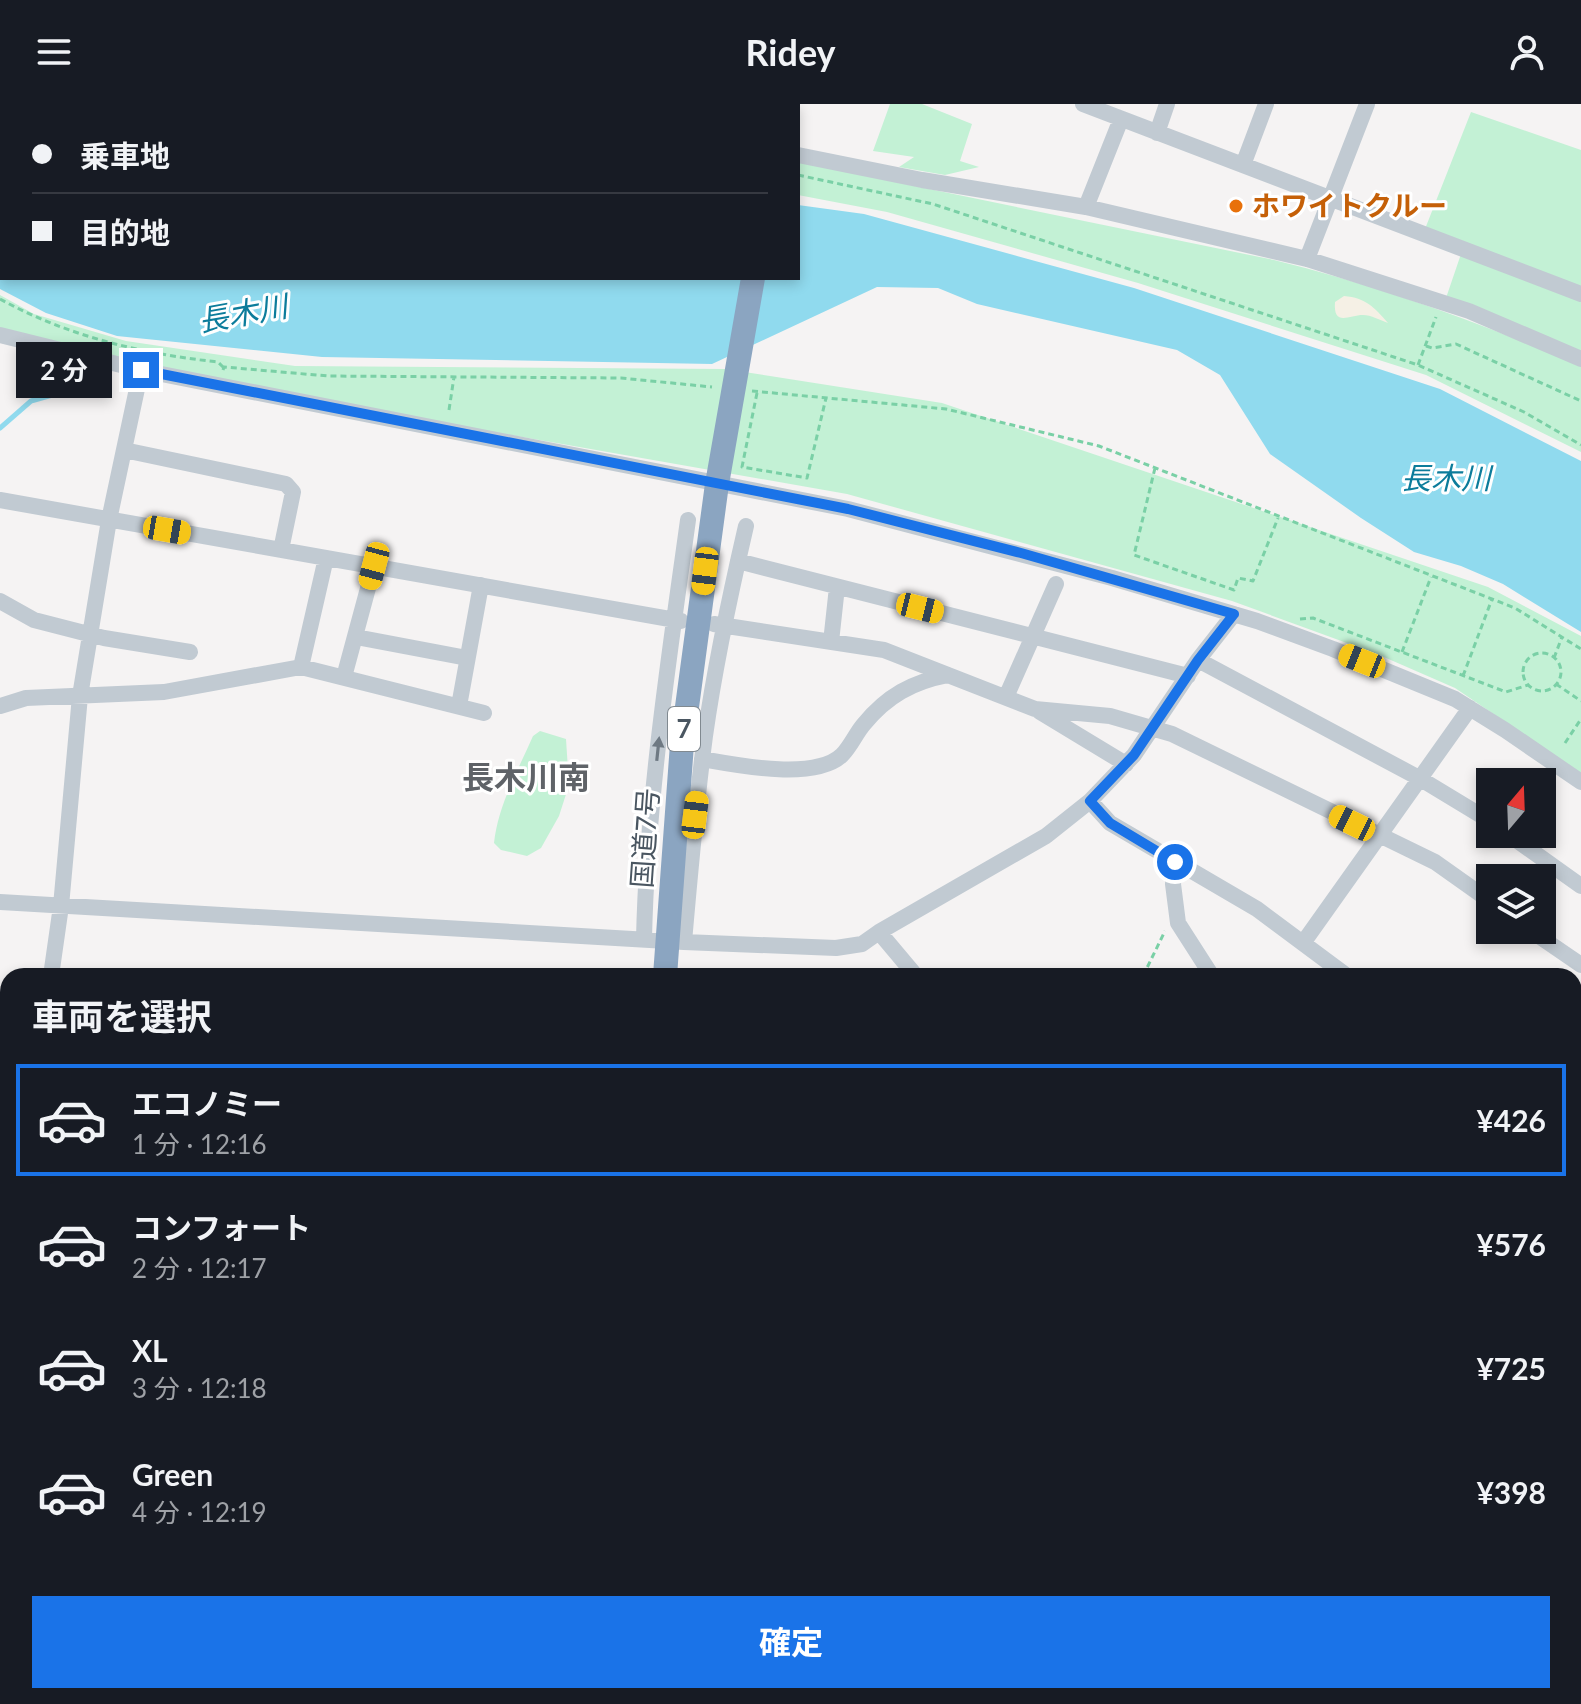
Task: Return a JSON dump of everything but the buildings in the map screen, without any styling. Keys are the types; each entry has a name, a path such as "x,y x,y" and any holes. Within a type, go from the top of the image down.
{"highway":[{"name":"国道7号","path":"665,968 682,744 717,484 753,280"}],"street":[{"path":"1083,104 1581,294"},
{"path":"1157,133 1167,104"},
{"path":"1243,165 1266,104"},
{"path":"1307,259 1367,104"},
{"path":"1086,207 1121,119"},
{"path":"800,155 922,180 1086,207 1307,259 1514,328 1581,359"},
{"path":"0,335 141,370 222,376 878,516 1001,547 1234,614 1377,666 1455,699 1581,782"},
{"path":"52,968 89,634 109,520 141,370"},
{"path":"124,450 286,484 293,492 281,550"},
{"path":"0,500 678,620"},
{"path":"665,940 645,902 659,744 678,620 688,520"},
{"path":"665,940 702,759 719,625 746,526"},
{"path":"301,667 326,558"},
{"path":"738,561 1188,676"},
{"path":"344,677 374,566"},
{"path":"1006,697 1056,584"},
{"path":"459,706 481,585"},
{"path":"831,642 837,587"},
{"path":"0,601 34,620 89,634 190,652"},
{"path":"0,902 665,940 836,948 862,944 1046,836 1090,801 1126,764 1234,614"},
{"path":"719,625 884,650 1035,709 1126,764"},
{"path":"356,637 467,658"},
{"path":"1198,660 1419,778 1476,813"},
{"path":"0,706 26,698 164,692 301,667 484,713"},
{"path":"702,759 775,771 825,764 841,756 888,697 921,680 948,675"},
{"path":"1303,943 1470,708"},
{"path":"1035,709 1110,716 1172,734 1435,862 1476,891"},
{"path":"1090,801 1110,823 1257,909 1336,968"},
{"path":"1528,848 1581,886"},
{"path":"1175,862 1173,884 1178,923 1207,968"},
{"path":"879,932 909,968"},
{"path":"1550,944 1581,965"}],"path":[{"path":"800,175 933,204 1418,365 1524,412 1581,445"},
{"path":"0,299 32,317 127,348 218,362 222,376 621,378 712,387"},
{"path":"1418,365 1442,302"},
{"path":"1426,346 1456,344 1581,401"},
{"path":"449,410 454,377"},
{"path":"742,390 946,409 1099,446 1515,608 1581,649"},
{"path":"757,391 742,467 807,478 826,398"},
{"path":"1155,468 1134,555 1234,590 1238,578 1253,581 1278,518"},
{"path":"1402,653 1431,577"},
{"path":"1463,676 1492,599"},
{"path":"1299,619 1313,618 1506,692 1528,685"},
{"path":"1554,658 1537,654 1527,661 1523,673 1528,685 1546,691 1556,684 1561,674 1554,658 1562,637"},
{"path":"1556,684 1581,701"},
{"path":"1565,743 1581,719"},
{"path":"1147,968 1176,910"}],"green space":[{"path":"890,104 922,104 972,124 960,161 979,167 945,175 899,167 914,157 873,151"},
{"path":"1471,112 1581,150 1581,287 1425,229"},
{"path":"800,162 1274,260 1353,281 1468,320 1581,366 1581,452 1426,375 1138,283 887,212 800,195"},
{"path":"1461,254 1581,300 1581,355 1446,298"},
{"path":"0,295 34,314 126,341 295,366 725,369 942,403 1488,587 1581,636 1581,773 1455,688 1377,654 1232,601 847,494 459,426 143,366 0,330"},
{"path":"540,731 566,739 569,785 559,816 541,848 527,856 501,850 494,843 509,788 533,736"}],"sand":[{"path":"1344,296 1369,304 1388,323 1366,315 1339,317 1335,302"}],"water":[{"name":"長木川","path":"800,205 864,214 1134,288 1440,389 1581,461 1581,632 1503,584 1461,566 1414,552 1361,518 1270,454 1220,375 1177,350 977,304 938,288 877,287 712,364 322,357 117,336 46,313 0,289 0,280 800,280"}],"waterway":[{"path":"0,428 31,401 102,381"}],"place":[{"name":"ホワイトクルー","path":"1236,206"}],"district":[{"name":"長木川南","path":"526,778"}],"route":[{"path":"141,370 848,509 1021,553 1234,614 1198,660 1134,755 1090,801 1110,823 1175,862"}]}
